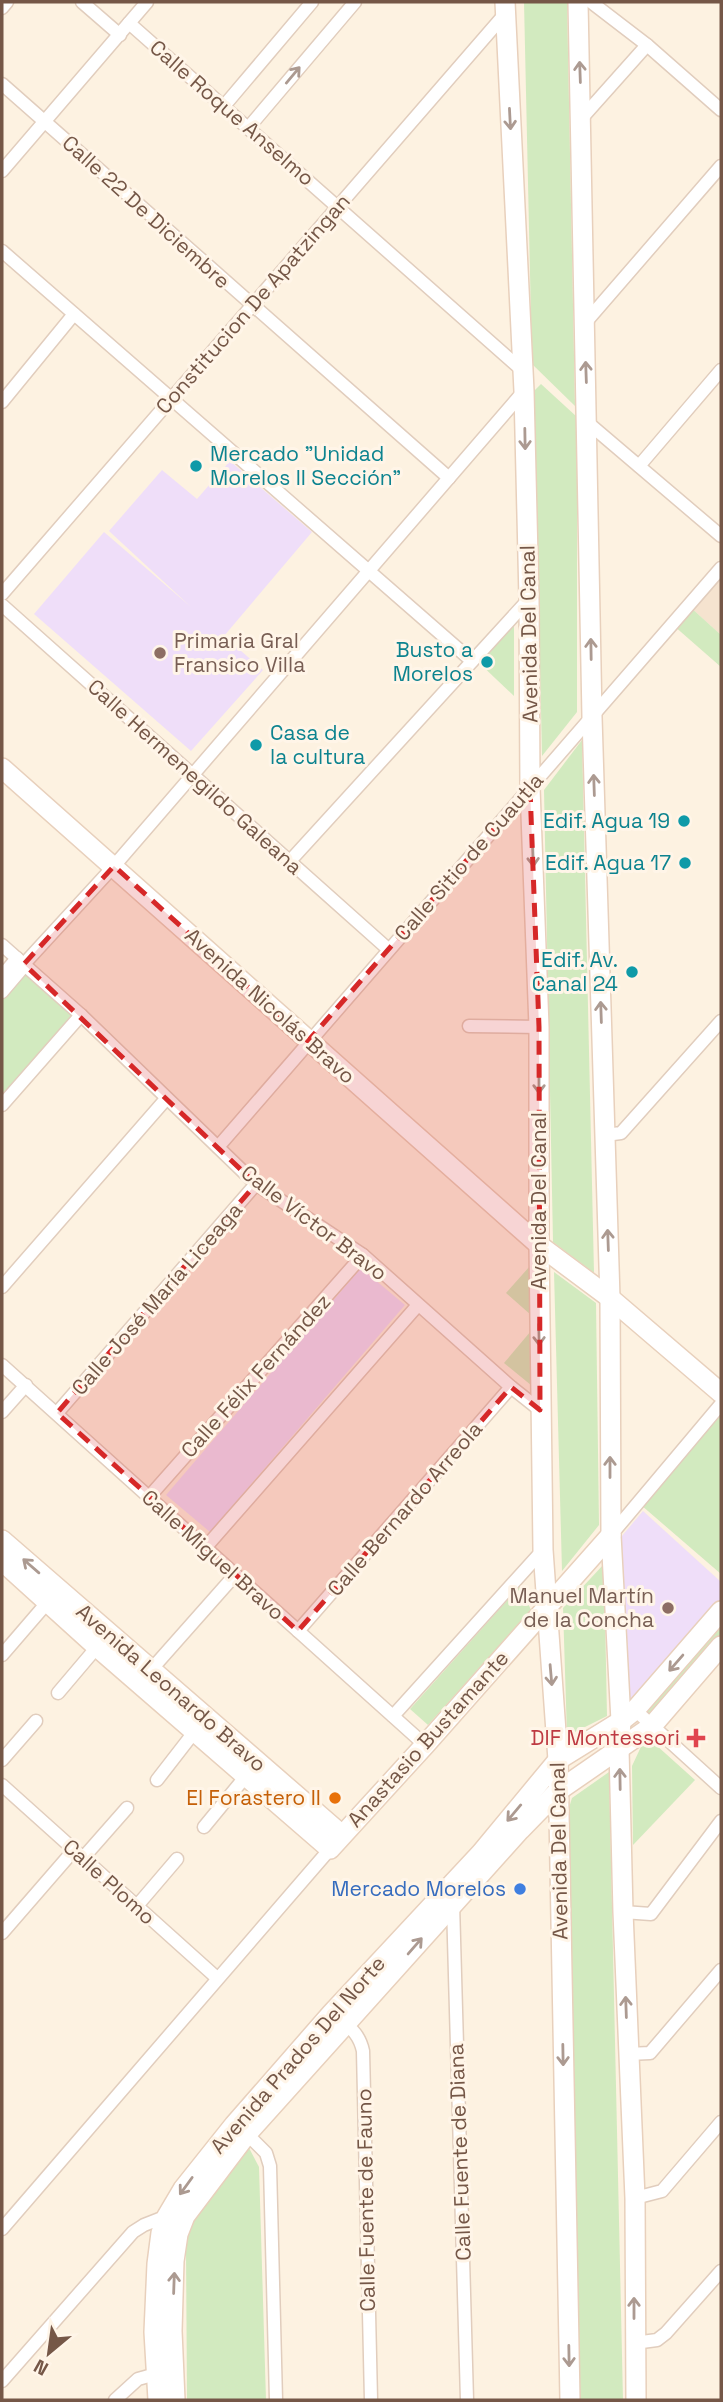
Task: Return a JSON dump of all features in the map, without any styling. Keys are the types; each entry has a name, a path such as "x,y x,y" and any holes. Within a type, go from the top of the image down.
{"main road":[{"path":"578,2 592,717 610,1297 611,1535 628,1716 619,1749 635,2198 636,2400"},
{"name":"Avenida Del Canal","path":"505,8 524,391 530,788 539,1027 543,1550 558,1760 570,2400"},
{"name":"Avenida Nicolás Bravo","path":"2,768 539,1245 610,1297 719,1390"},
{"name":"Anastasio Bustamante","path":"336,1842 611,1535"},
{"name":"Avenida Leonardo Bravo","path":"2,1540 97,1647 246,1776 336,1842"},
{"name":"Avenida Leonardo Bravo","path":"2,1561 53,1596 150,1671 336,1842"},
{"name":"Avenida Prados Del Norte","path":"158,2400 156,2374 163,2332 156,2264 167,2216 183,2189 225,2136 339,2020 558,1760 628,1716 721,1611"},
{"path":"174,2400 163,2332 178,2234 198,2198 339,2020 558,1791 652,1726 721,1646"}],"street":[{"path":"2,8 7,2"},
{"path":"82,2 120,35"},
{"path":"2,171 147,2"},
{"path":"224,106 312,2"},
{"path":"249,127 355,2"},
{"path":"591,2 647,45 721,110"},
{"name":"Constitucion De Apatzingan","path":"2,594 338,206 505,8"},
{"name":"Calle Roque Anselmo","path":"129,23 522,370"},
{"path":"581,119 647,45"},
{"name":"Calle 22 De Diciembre","path":"2,84 449,478"},
{"path":"584,323 721,166"},
{"path":"2,251 472,661"},
{"path":"2,402 74,314"},
{"path":"639,466 721,370"},
{"path":"2,992 22,962 114,866 524,391"},
{"path":"587,422 721,536"},
{"name":"Calle Sitio de Cuautla","path":"218,1147 721,568"},
{"path":"290,861 529,599"},
{"name":"Calle Hermenegildo Galeana","path":"2,604 388,949"},
{"name":"Calle Víctor Bravo","path":"2,945 80,1015 256,1184 363,1255 540,1410"},
{"path":"2,976 22,962"},
{"path":"2,1105 80,1015"},
{"path":"605,1135 621,1133 721,1021"},
{"path":"469,1026 539,1027"},
{"path":"2,1287 166,1099"},
{"name":"Calle José María Liceaga","path":"57,1413 256,1184"},
{"name":"Calle Félix Fernández","path":"149,1497 363,1255"},
{"path":"205,1548 418,1305"},
{"name":"Calle Miguel Bravo","path":"2,1365 425,1745"},
{"path":"2,1412 26,1385"},
{"name":"Calle Bernardo Arreola","path":"298,1631 511,1387"},
{"name":"Anastasio Bustamante","path":"611,1535 719,1390"},
{"path":"393,1716 543,1550"},
{"path":"150,1671 235,1576"},
{"path":"2,1655 53,1596"},
{"path":"58,1693 97,1647"},
{"path":"628,1716 652,1726 721,1788"},
{"path":"2,1760 36,1721"},
{"path":"157,1780 195,1731"},
{"path":"204,1827 246,1776"},
{"name":"Calle Plomo","path":"2,1785 217,1979"},
{"path":"2,1933 78,1854 127,1808"},
{"path":"623,1912 650,1914 721,1821"},
{"name":"Anastasio Bustamante","path":"2,2229 336,1842"},
{"path":"136,1907 177,1859"},
{"name":"Calle Fuente de Diana","path":"453,1903 467,2400"},
{"path":"628,2054 650,2053 721,1969"},
{"name":"Calle Fuente de Fauno","path":"339,2020 361,2041 363,2051 371,2400"},
{"path":"635,2198 662,2191 721,2122"},
{"path":"247,2134 265,2153 270,2166 276,2400"},
{"path":"4,2208 18,2208"},
{"path":"2,2381 134,2232 144,2224 167,2216"},
{"path":"634,2343 657,2340 666,2333 721,2271"},
{"path":"115,2400 138,2379 156,2374"}],"highlighted area":[{"path":"530,788 539,1027 540,1410 511,1387 298,1631 57,1413 256,1184 24,964 114,866 308,1041"}],"shaded area":[{"path":"230,461 312,532 224,636 263,670 191,751 34,614 104,532 191,607 109,531 162,470 197,499"},
{"path":"721,568 721,635 689,606"},
{"path":"361,1268 405,1305 210,1532 166,1495"},
{"name":"Manuel Martín de la Concha","path":"643,1511 721,1582 721,1599 627,1709 621,1537"}],"green space":[{"path":"524,2 567,2 575,406 532,364"},
{"path":"541,384 577,417 577,712 542,756 534,391"},
{"path":"689,606 721,635 721,667 673,625"},
{"path":"514,624 514,696 477,661"},
{"path":"582,740 594,1273 553,1242 544,790"},
{"path":"26,972 75,1015 2,1099 2,1000"},
{"path":"530,1266 531,1315 506,1293"},
{"path":"554,1272 596,1303 599,1525 562,1571"},
{"path":"536,1325 537,1390 504,1363"},
{"path":"721,1415 721,1574 641,1505"},
{"path":"604,1564 607,1716 567,1736 563,1608"},
{"path":"520,1586 531,1610 428,1725 410,1709"},
{"path":"721,1615 721,1645 652,1724 638,1710"},
{"path":"646,1736 695,1780 633,1845 632,1766"},
{"path":"609,1772 623,2400 579,2400 568,1811 572,1798"},
{"path":"248,2146 259,2167 266,2400 187,2400 186,2251 191,2207"}],"place":[{"name":"Mercado \"Unidad Morelos II Sección\"","path":"196,466"},
{"name":"Primaria Gral Fransico Villa","path":"160,653"},
{"name":"Busto a Morelos","path":"487,662"},
{"name":"Casa de la cultura","path":"256,745"},
{"name":"Edif. Agua 19","path":"684,821"},
{"name":"Edif. Agua 17","path":"685,863"},
{"name":"Edif. Av. Canal 24","path":"632,972"},
{"name":"Manuel Martín de la Concha","path":"668,1608"},
{"name":"DIF Montessori","path":"696,1738"},
{"name":"El Forastero II","path":"335,1798"},
{"name":"Mercado Morelos","path":"520,1889"}]}
